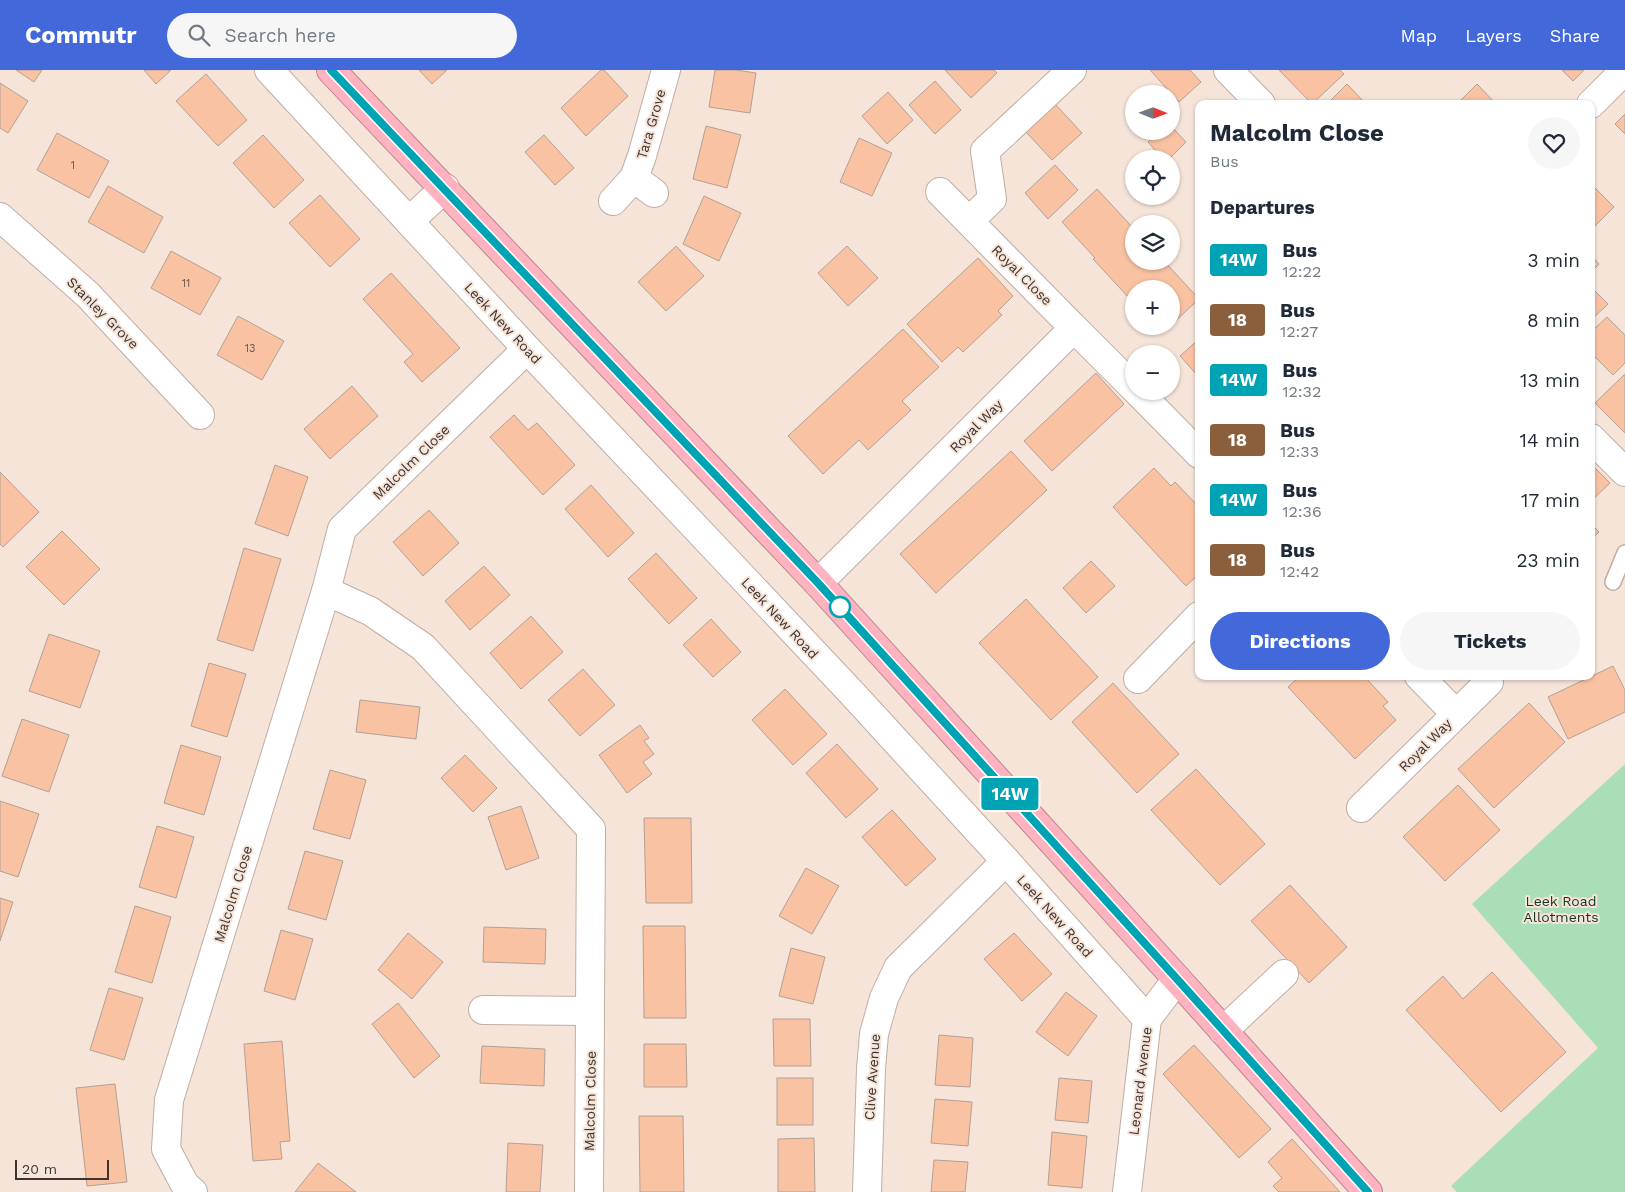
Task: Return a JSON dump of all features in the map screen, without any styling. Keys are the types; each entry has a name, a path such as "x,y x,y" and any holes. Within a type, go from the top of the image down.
{"highway":[{"path":"334,71 818,583 1368,1192"}],"street":[{"name":"Leek New Road","path":"269,70 527,350 788,626 1006,861 1147,1019"},
{"name":"Tara Grove","path":"613,201 644,185 642,156 666,70"},
{"path":"969,221 992,198 985,151 1072,70"},
{"path":"1228,70 1257,100"},
{"path":"1595,100 1625,70"},
{"path":"409,221 445,188"},
{"name":"Royal Close","path":"940,192 1074,328"},
{"name":"Stanley Grove","path":"0,217 88,295 200,415"},
{"path":"1074,328 1125,379"},
{"name":"Royal Way","path":"818,583 1074,328"},
{"name":"Malcolm Close","path":"194,1192 185,1185 166,1149 169,1100 326,592 342,528 527,350"},
{"path":"1146,400 1195,450"},
{"path":"1595,442 1625,472"},
{"name":"Malcolm Close","path":"326,592 370,611 423,647 591,829 589,1192"},
{"path":"1138,679 1195,620"},
{"path":"1423,680 1456,714"},
{"name":"Royal Way","path":"1361,808 1493,680"},
{"name":"Clive Avenue","path":"867,1192 871,1060 874,1034 884,998 898,968 1006,861"},
{"path":"1223,1031 1284,974"},
{"name":"Leonard Avenue","path":"1127,1192 1147,1019 1177,979"},
{"path":"483,1010 590,1011"}],"lane":[{"path":"1613,582 1625,553"}],"green space":[{"name":"Leek Road Allotments","path":"1625,764 1625,1192 1457,1192 1451,1186 1598,1048 1472,904"}],"building":[{"path":"16,70 42,70 34,82"},
{"path":"144,70 171,70 156,84"},
{"path":"419,70 447,70 432,84"},
{"path":"601,70 604,70 628,96 586,136 561,108"},
{"path":"715,70 736,70 756,73 750,113 709,107"},
{"path":"945,70 994,70 997,73 971,98"},
{"path":"1150,70 1190,70 1201,82 1180,101 1180,85 1164,85"},
{"path":"1279,70 1340,70 1344,74 1316,100 1308,100"},
{"path":"1562,70 1584,70 1573,81"},
{"path":"206,74 247,120 218,146 176,101"},
{"path":"935,81 961,110 935,134 909,105"},
{"path":"0,83 28,101 8,133 0,128"},
{"path":"1347,84 1362,100 1331,100"},
{"path":"1477,84 1492,100 1461,100"},
{"path":"888,92 913,120 887,144 862,116"},
{"path":"1055,104 1082,133 1052,160 1026,132"},
{"path":"1625,114 1625,134 1615,124"},
{"path":"706,126 741,135 727,188 693,179"},
{"path":"57,133 109,161 89,198 37,170"},
{"path":"263,135 304,180 274,208 233,163"},
{"path":"544,135 574,168 555,185 525,152"},
{"path":"1180,136 1186,142 1178,150 1155,150 1148,142 1150,140 1180,140"},
{"path":"859,138 892,153 872,196 840,182"},
{"path":"1055,165 1078,190 1048,219 1025,193"},
{"path":"108,186 163,217 144,253 88,222"},
{"path":"1595,188 1614,207 1595,226"},
{"path":"1097,189 1125,219 1125,270 1172,270 1195,295 1195,303 1180,317 1180,280 1125,280 1125,294 1093,259 1095,258 1062,222"},
{"path":"320,195 360,239 330,267 289,223"},
{"path":"704,196 741,213 719,261 683,244"},
{"path":"676,246 704,276 666,311 638,282"},
{"path":"847,246 878,278 848,306 818,273"},
{"path":"171,251 221,278 200,315 151,288"},
{"path":"978,258 1013,296 998,311 1002,315 963,352 958,347 942,362 907,324"},
{"path":"1595,260 1599,264 1595,268"},
{"path":"391,273 460,348 422,382 404,362 413,354 363,299"},
{"path":"1595,291 1608,304 1595,316"},
{"path":"238,316 284,341 262,380 217,355"},
{"path":"1607,317 1625,335 1625,363 1613,375 1595,357 1595,328"},
{"path":"903,329 939,367 902,401 911,410 868,450 859,440 823,474 788,436"},
{"path":"1195,343 1195,373 1180,356"},
{"path":"1096,373 1124,404 1052,471 1024,441"},
{"path":"1625,374 1625,433 1595,403"},
{"path":"352,386 378,416 330,459 304,429"},
{"path":"514,415 528,430 537,423 575,465 543,495 490,437"},
{"path":"1011,451 1047,490 936,593 900,554"},
{"path":"275,465 308,477 288,536 255,524"},
{"path":"1154,468 1171,486 1175,482 1195,503 1195,578 1186,586 1113,507"},
{"path":"1595,468 1610,483 1595,497"},
{"path":"0,472 39,512 3,547 0,544"},
{"path":"591,485 634,533 608,557 565,509"},
{"path":"429,510 459,543 423,576 393,542"},
{"path":"62,531 100,569 64,605 26,567"},
{"path":"244,548 281,559 253,651 217,640"},
{"path":"656,553 697,598 669,624 628,579"},
{"path":"1091,561 1115,586 1086,613 1063,588"},
{"path":"484,566 510,595 470,630 445,601"},
{"path":"1026,599 1098,677 1051,720 979,643"},
{"path":"531,616 563,652 521,689 490,653"},
{"path":"711,619 741,652 713,677 683,645"},
{"path":"49,634 100,651 80,708 29,691"},
{"path":"209,663 246,674 227,737 191,726"},
{"path":"1613,666 1625,690 1625,712 1568,739 1548,697 1584,680 1595,680 1595,675"},
{"path":"583,669 615,705 580,736 548,700"},
{"path":"1296,680 1368,680 1388,702 1383,706 1396,720 1355,759 1288,687"},
{"path":"1113,683 1179,754 1137,793 1072,722"},
{"path":"785,689 827,734 793,765 752,720"},
{"path":"360,700 420,707 416,739 356,732"},
{"path":"1529,703 1565,742 1494,808 1458,769"},
{"path":"22,719 69,735 49,792 2,776"},
{"path":"640,725 649,738 644,741 654,754 643,762 652,774 627,793 599,755"},
{"path":"837,744 878,789 846,818 806,773"},
{"path":"181,745 221,757 204,815 164,803"},
{"path":"465,755 497,788 473,812 441,778"},
{"path":"1196,769 1265,844 1220,885 1151,810"},
{"path":"330,770 366,780 350,839 313,829"},
{"path":"1458,785 1500,830 1445,881 1403,837"},
{"path":"0,801 39,814 18,877 0,871"},
{"path":"521,806 539,858 506,870 488,817"},
{"path":"892,810 936,859 906,886 862,837"},
{"path":"644,818 691,818 692,903 646,903"},
{"path":"157,826 194,837 176,898 139,887"},
{"path":"305,851 343,861 326,920 288,909"},
{"path":"806,868 839,886 812,934 779,916"},
{"path":"1290,885 1347,947 1309,983 1251,921"},
{"path":"0,898 13,902 0,941"},
{"path":"135,906 171,917 152,983 115,972"},
{"path":"643,926 685,926 686,1018 644,1018"},
{"path":"484,927 546,929 545,964 483,962"},
{"path":"281,930 313,939 295,1000 264,991"},
{"path":"408,933 443,962 412,999 378,970"},
{"path":"1014,933 1052,974 1022,1001 984,959"},
{"path":"791,948 825,957 813,1004 779,996"},
{"path":"1492,972 1566,1052 1501,1112 1406,1010 1443,976 1463,999"},
{"path":"109,988 143,998 124,1060 90,1050"},
{"path":"1066,992 1097,1016 1068,1056 1036,1032"},
{"path":"398,1003 440,1056 414,1078 372,1024"},
{"path":"773,1019 810,1019 811,1066 774,1066"},
{"path":"939,1035 973,1038 970,1087 935,1085"},
{"path":"282,1041 290,1141 280,1142 282,1159 253,1161 244,1044"},
{"path":"644,1044 686,1044 687,1087 644,1087"},
{"path":"1194,1045 1271,1129 1239,1158 1163,1074"},
{"path":"482,1046 545,1049 544,1086 480,1083"},
{"path":"777,1078 813,1078 813,1125 777,1125"},
{"path":"1059,1078 1092,1081 1088,1123 1055,1120"},
{"path":"115,1084 127,1182 87,1186 76,1088"},
{"path":"935,1099 972,1102 968,1146 931,1143"},
{"path":"639,1116 683,1116 684,1192 640,1192"},
{"path":"1052,1132 1087,1136 1082,1188 1048,1185"},
{"path":"814,1138 815,1192 778,1192 778,1139"},
{"path":"1292,1139 1340,1192 1279,1192 1273,1186 1282,1178 1268,1162"},
{"path":"508,1143 543,1145 540,1192 506,1192"},
{"path":"934,1160 968,1162 965,1192 931,1192"},
{"path":"318,1163 356,1192 295,1192"}],"bus line":[{"name":"14W","path":"331,70 818,583 1368,1192"}]}
